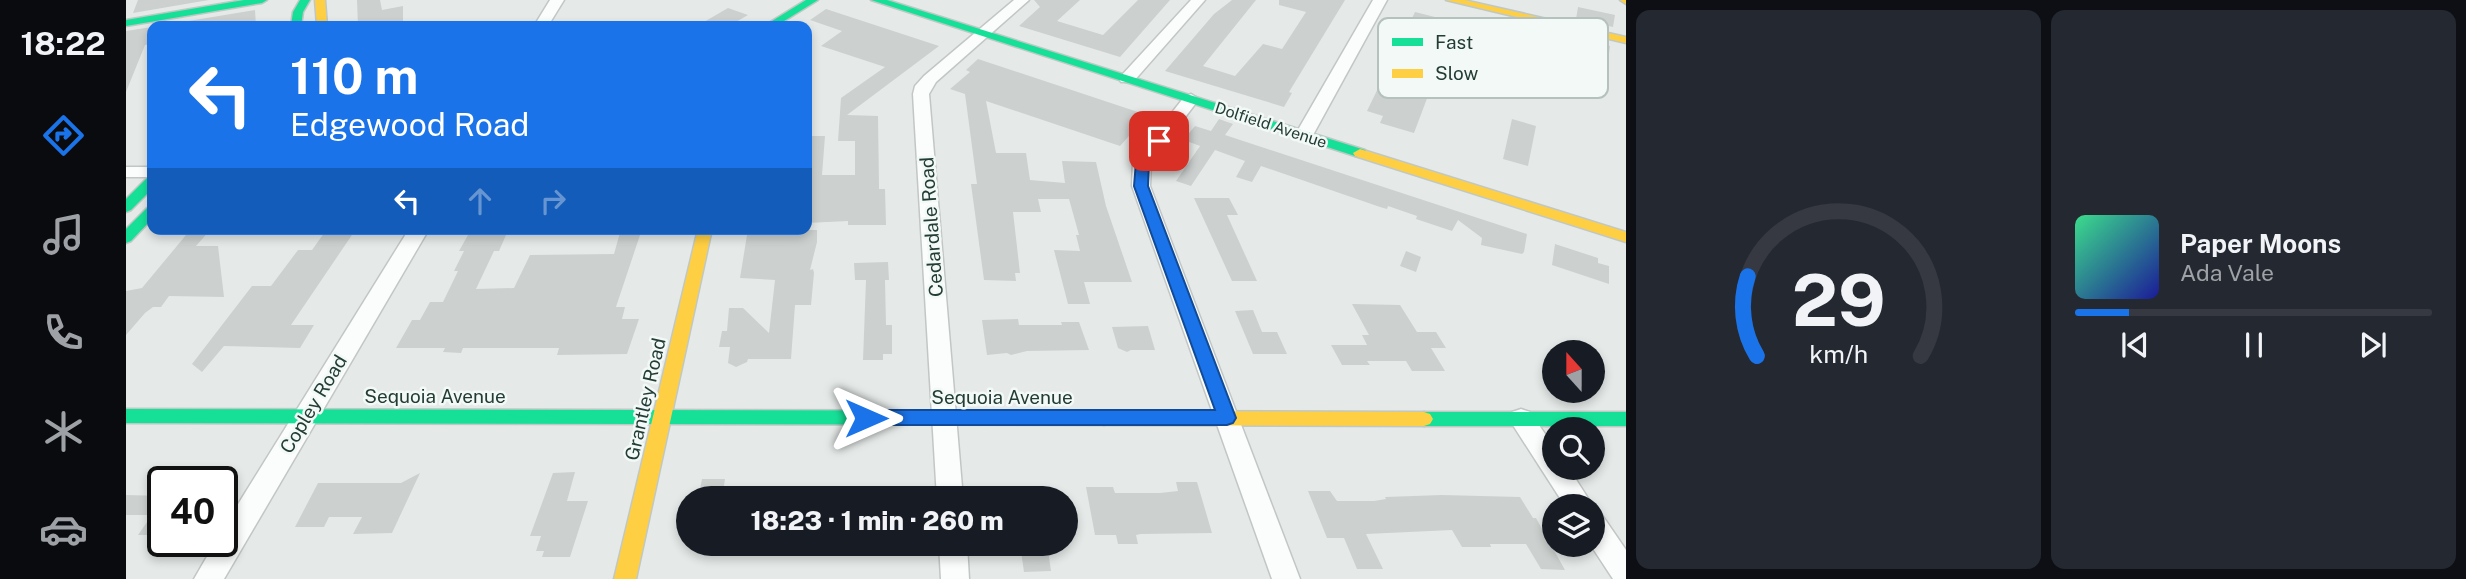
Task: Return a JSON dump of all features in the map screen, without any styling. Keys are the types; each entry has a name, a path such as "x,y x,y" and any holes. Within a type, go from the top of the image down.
{"street":[{"path":"126,23 262,0"},
{"path":"297,21 305,0"},
{"path":"320,0 322,21"},
{"path":"544,21 557,0"},
{"path":"777,21 813,0"},
{"name":"Dolfield Avenue","path":"876,0 1626,237"},
{"name":"Cedardale Road","path":"949,486 923,86 1022,0"},
{"path":"1127,79 1198,0"},
{"path":"1304,135 1380,0"},
{"path":"1451,0 1530,18"},
{"path":"1608,36 1626,40"},
{"path":"1191,99 1142,162 1141,186 1286,579"},
{"path":"126,172 147,172"},
{"path":"126,206 147,185"},
{"path":"126,238 147,216"},
{"name":"Copley Road","path":"208,579 415,235"},
{"name":"Grantley Road","path":"625,579 704,235"},
{"name":"Sequoia Avenue","path":"126,416 1626,419"},
{"path":"1521,419 1572,494"},
{"path":"1605,543 1626,574"},
{"path":"954,556 955,579"}],"building":[{"path":"138,0 209,0 133,13"},
{"path":"357,0 380,0 382,10 403,6 403,21 358,21"},
{"path":"1034,0 1080,0 1057,21 1103,35 1138,0 1170,0 1120,57 1019,26 1040,7"},
{"path":"1232,0 1256,0 1203,66 1235,76 1263,44 1282,49 1306,12 1279,5 1279,0 1345,0 1289,92 1292,93 1284,107 1165,71 1214,14"},
{"path":"1578,7 1615,15 1613,27 1608,26 1608,18 1576,18"},
{"path":"728,8 748,15 738,21 706,21"},
{"path":"826,9 939,46 847,115 878,116 879,189 885,189 886,225 848,225 848,221 812,223 812,136 825,136 822,175 855,175 855,141 838,141 841,98 885,67 821,46 842,31 810,20"},
{"path":"255,10 256,21 188,21"},
{"path":"1415,12 1435,17 1435,18 1412,18"},
{"path":"147,28 147,45 126,92 126,31"},
{"path":"978,59 1153,117 1142,130 1136,128 1120,146 986,101 996,153 1026,153 1030,180 1065,183 1062,161 1096,162 1106,206 1132,282 1084,282 1090,304 1068,304 1054,250 1080,251 1076,235 1079,235 1069,199 1038,199 1041,212 1013,212 1020,273 1015,273 1016,281 984,280 971,184 977,184 965,94 950,89 970,72 966,70"},
{"path":"1378,88 1378,98 1427,98 1414,133 1380,123 1383,116 1367,111"},
{"path":"1219,119 1233,124 1225,135 1527,234 1524,252 1522,254 1481,245 1482,238 1458,220 1452,231 1388,206 1387,209 1380,207 1261,166 1252,182 1236,177 1245,161 1215,150 1191,186 1176,181 1200,146 1184,140 1185,138 1195,126 1211,131"},
{"path":"1512,119 1536,126 1528,166 1503,159"},
{"path":"1194,198 1229,198 1238,215 1227,215 1257,281 1232,281"},
{"path":"812,230 817,230 817,242 810,270 813,269 814,273 811,305 795,305 791,359 748,359 736,367 728,363 730,347 719,347 722,331 727,331 729,308 743,308 769,333 775,280 740,278 747,235 812,235"},
{"path":"186,235 206,235 196,246 218,246 224,297 169,296 161,307 153,307 145,313 126,335 126,291 142,288"},
{"path":"323,235 352,235 291,325 314,325 300,348 224,346 202,372 192,364 252,286 271,286 298,250 312,250"},
{"path":"468,235 506,235 499,251 494,251 476,289 514,288 530,255 614,254 619,235 640,235 616,307 625,307 622,319 639,319 627,354 557,355 559,348 463,348 461,353 443,352 445,348 396,348 412,320 420,320 430,302 443,302 458,271 454,271 464,251 459,251"},
{"path":"1555,244 1598,258 1598,263 1609,266 1609,284 1552,265"},
{"path":"1406,251 1421,257 1416,272 1400,266"},
{"path":"888,262 889,280 885,280 886,325 892,325 892,354 883,354 883,360 863,360 866,280 855,280 854,263"},
{"path":"1352,304 1400,305 1417,332 1436,332 1446,348 1431,348 1445,371 1412,371 1406,361 1367,361 1370,365 1342,365 1331,345 1367,345 1362,335 1369,335"},
{"path":"1253,310 1262,332 1277,332 1287,354 1253,354 1235,311"},
{"path":"1018,319 1019,325 1062,325 1061,322 1079,322 1089,350 987,355 982,320"},
{"path":"1148,326 1155,350 1127,352 1118,348 1112,327"},
{"path":"575,472 567,501 588,501 570,557 542,557 544,551 536,551 541,536 530,536 553,473"},
{"path":"420,473 392,533 353,534 362,517 329,517 324,527 295,527 318,483 401,483"},
{"path":"702,479 725,479 724,486 701,486"},
{"path":"1176,482 1197,482 1212,533 1141,534 1136,535 1138,544 1118,544 1116,535 1095,535 1086,487 1113,487 1115,493 1160,493 1178,491"},
{"path":"1308,491 1330,491 1337,501 1374,501 1386,499 1385,497 1442,495 1520,497 1542,529 1542,557 1558,557 1565,570 1541,569 1526,544 1462,547 1452,530 1366,534 1383,569 1357,569 1344,538 1327,538"},
{"path":"126,495 147,496 147,515 126,515"},
{"path":"147,522 147,535 138,535"},
{"path":"1022,556 1049,556 1051,571 1024,572"}],"traffic: fast":[{"path":"126,23 262,0"},
{"path":"297,21 298,12 305,0"},
{"path":"777,21 813,0"},
{"path":"876,0 1360,153"},
{"path":"126,207 147,186"},
{"path":"126,238 147,216"},
{"path":"126,416 1104,418"},
{"path":"1424,419 1626,419"}],"traffic: slow":[{"path":"320,0 322,21"},
{"path":"1451,0 1530,18"},
{"path":"1608,36 1626,40"},
{"path":"1360,153 1626,237"},
{"path":"625,579 704,235"},
{"path":"1104,418 1424,419"}],"route":[{"path":"866,418 1227,418 1141,186 1142,162 1159,141"}]}
